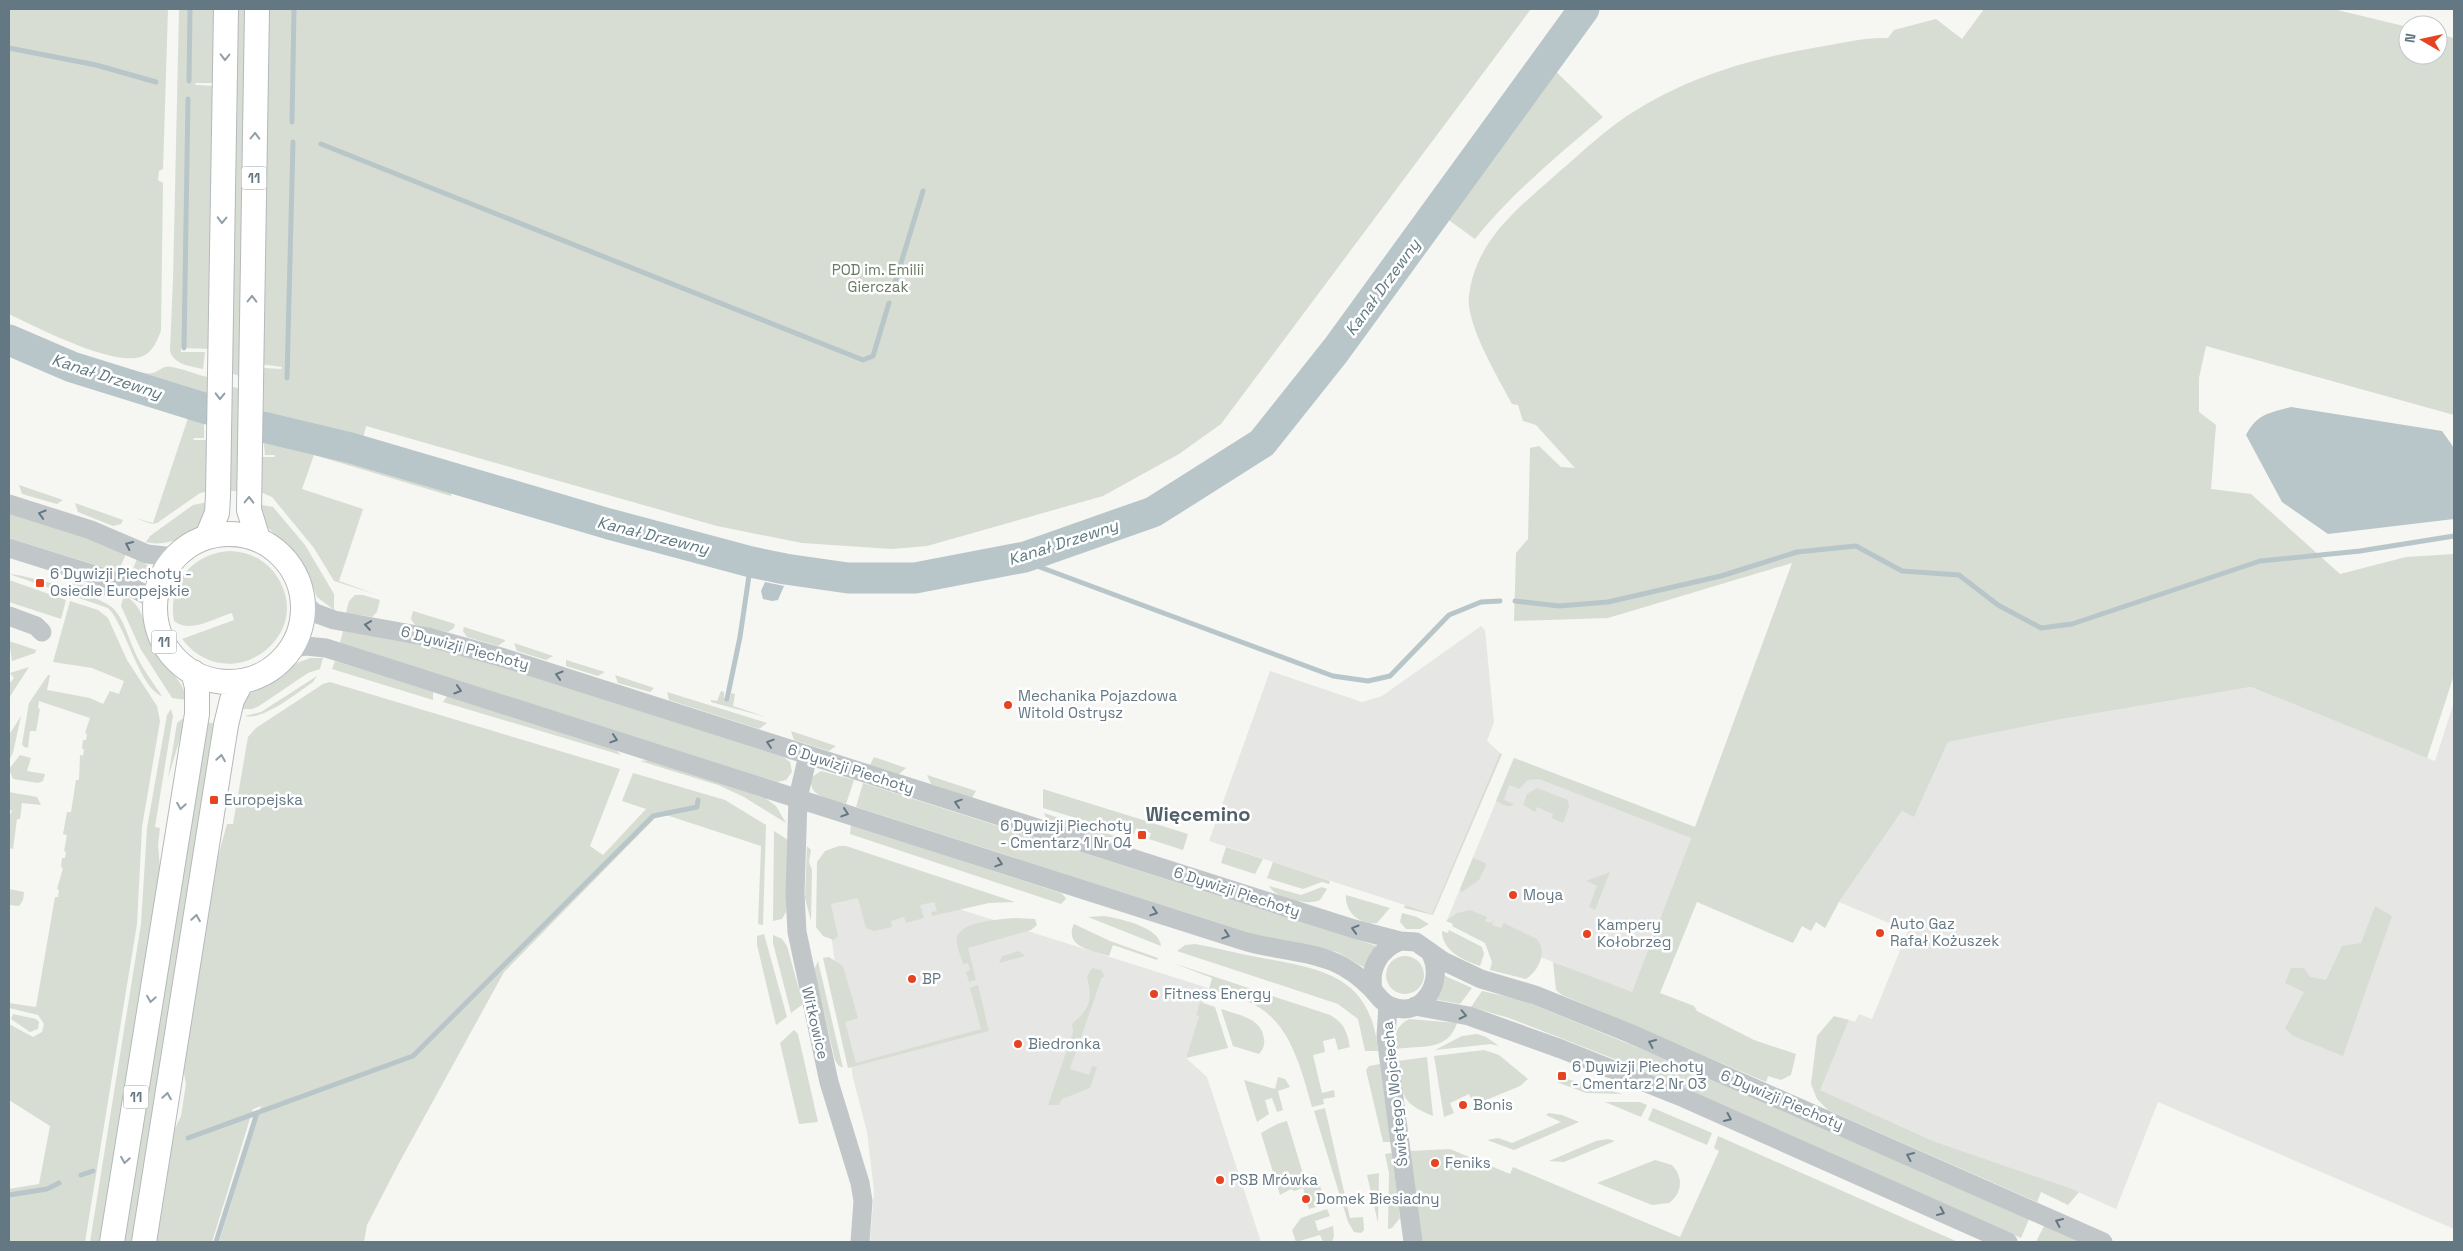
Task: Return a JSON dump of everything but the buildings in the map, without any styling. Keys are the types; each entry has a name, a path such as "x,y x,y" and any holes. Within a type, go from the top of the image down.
{"main road":[{"name":"11","path":"207,537 217,513 218,496 226,9"},
{"name":"11","path":"257,9 249,510 258,539"},
{"name":"11","path":"228,534 258,539 274,549 291,566 301,588 303,603 300,627 290,649 269,670 242,681 216,680 193,672 178,661 164,642 157,624 156,600 163,575 175,558 187,547 207,537 228,534"},
{"name":"11","path":"112,1242 197,714 197,687 193,672"},
{"name":"11","path":"144,1242 226,725 232,700 242,681"}],"street":[{"path":"9,504 90,530 147,554 175,558"},
{"path":"9,548 127,585 156,600"},
{"name":"6 Dywizji Piechoty","path":"303,603 324,618 454,643 606,689 1354,929 1400,941 1416,942 1431,954 1481,978 1535,995 1629,1033 2103,1242"},
{"path":"9,616 36,626 42,632"},
{"path":"290,649 306,646 326,648 1244,942 1322,958 1354,973 1388,1005 1402,1009 1415,1006 1468,1016 1561,1049 1692,1102 2008,1242"},
{"name":"Witkowice","path":"808,755 798,798 795,894 797,932 829,1082 860,1183 863,1201 860,1242"},
{"path":"1373,990 1372,975 1377,960 1387,948 1400,941"},
{"path":"1415,1006 1429,995 1436,980 1436,967 1431,954"},
{"name":"Świętego Wojciecha","path":"1388,1005 1386,1037 1413,1242"}],"shaded area":[{"path":"2291,407 2442,431 2454,448 2454,519 2328,534 2282,502 2246,435 2259,418"},
{"path":"765,582 784,586 778,600 763,599 761,591"},
{"path":"1481,626 1485,630 1494,722 1487,741 1500,753 1432,914 1209,841 1270,671 1362,702 1382,696"},
{"path":"2251,687 2435,761 2454,702 2454,1229 2158,1102 2116,1209 2067,1187 1933,1141 1819,1090 1849,1020 1855,1022 1859,1014 1872,1019 1908,931 1839,902 1902,811 1914,816 1948,742 2062,719"},
{"path":"1514,758 1695,827 1632,993 1447,920"},
{"path":"820,865 1208,988 1186,1058 1207,1077 1261,1242 870,1242 874,1191 867,1132 853,1078"}],"green space":[{"path":"9,9 168,9 163,169 159,171 158,180 163,183 161,331 153,347 148,353 140,357 127,358 93,351 55,336 9,314"},
{"path":"179,9 217,9 215,83 195,83 196,85 215,86 211,349 181,348 181,352 205,352 203,369 179,362 172,356 170,351"},
{"path":"235,9 248,9 241,376 229,373"},
{"name":"POD im. Emilii Gierczak","path":"266,9 1531,9 1221,424 1179,454 1103,496 927,546 892,549 802,543 717,526 366,426 361,447 263,420 264,368 281,369 282,367 260,364"},
{"path":"1984,9 2333,9 2398,25 2398,65 2448,65 2448,36 2454,38 2454,415 2206,346 2199,378 2199,412 2216,425 2211,489 2251,494 2340,574 2406,557 2454,554 2454,675 2427,758 2251,687 2062,719 1948,742 1914,817 1902,811 1839,902 1825,928 1816,922 1811,931 1802,926 1793,943 1697,902 1660,993 1694,1006 1697,1011 1754,1040 1796,1054 1791,1075 1781,1080 1768,1076 1766,1082 1562,995 1556,990 1553,962 1632,992 1691,838 1539,779 1527,780 1520,789 1509,785 1504,800 1514,804 1505,806 1496,801 1514,758 1695,827 1792,563 1608,618 1514,621 1516,553 1528,539 1530,448 1539,446 1561,467 1575,468 1536,425 1523,421 1518,405 1512,404 1477,335 1469,307 1469,296 1479,260 1498,230 1510,217 1608,130 1639,108 1662,95 1711,74 1761,59 1841,43 1888,38 1894,30 1936,19 1962,39"},
{"path":"1550,66 1603,117 1520,190 1475,239 1450,221 1445,214 1450,204"},
{"path":"9,325 41,341 109,365 148,373 154,373 169,367 207,377 207,396 187,391 179,412 80,381 9,353"},
{"path":"229,386 241,389 240,491 228,491"},
{"path":"188,418 204,423 204,438 194,438 193,440 210,440 209,491 200,493 157,523 152,524 135,518 153,523"},
{"path":"263,435 289,443 348,454 454,486 451,496 314,455 302,489 363,509 339,581 378,595 334,581 314,548 272,497 258,491 259,457 275,457 275,455 265,455"},
{"path":"19,485 63,500 57,504 22,494"},
{"path":"208,502 202,519 191,532 169,542 146,542 150,536 193,505"},
{"path":"75,503 123,520 121,524 113,526 78,512"},
{"path":"258,504 273,507 305,545 334,594 334,610 317,597 306,570 296,553 268,528"},
{"path":"9,510 88,536 126,554 118,572 9,538"},
{"path":"231,551 244,553 256,558 272,570 286,598 286,619 277,638 262,653 243,662 222,663 201,656 182,639 234,620 232,613 203,624 188,626 174,621 173,607 179,583 194,564 205,557"},
{"path":"137,559 152,568 147,581 130,576"},
{"path":"9,574 47,582 80,592 114,609 123,623 140,662 162,696 154,691 147,682 121,628 108,608"},
{"path":"9,580 66,600 61,619 9,602"},
{"path":"68,583 100,587 113,591 107,596"},
{"path":"124,595 131,600 140,612 154,648 182,685 187,700 172,698 140,648 121,606"},
{"path":"355,595 363,595 380,600 377,612 372,617 346,613 349,601"},
{"path":"70,601 98,610 108,618 127,660 157,706 160,721 142,827 137,924 85,1242 9,1242 9,1189 39,1184 50,1126 9,1100 9,1024 33,1037 42,1032 44,1024 38,1015 9,1008 9,1003 36,1007 55,897 58,897 59,890 57,889 63,868 61,867 62,858 65,858 66,852 64,851 67,835 63,834 67,812 71,812 76,780 79,780 80,755 83,756 83,740 86,740 87,734 85,733 90,718 39,701 38,708 40,709 36,731 30,731 28,748 22,744 29,703 48,675 50,675 47,690 90,698 103,704 110,691 119,694 124,681 92,668 53,662"},
{"path":"413,611 455,624 454,628 448,632 415,625 411,619"},
{"path":"464,627 505,641 498,646 467,637 463,631"},
{"path":"343,631 426,646 501,666 783,757 790,762 792,772 786,780 777,782 340,643"},
{"path":"9,641 36,650 35,653 12,661"},
{"path":"514,643 553,656 546,660 517,651"},
{"path":"310,658 323,658 320,669 308,673 259,706 252,709 239,709 250,693 272,682 297,663"},
{"path":"566,660 605,672 598,676 566,666"},
{"path":"335,661 433,692 433,700 332,669"},
{"path":"29,667 9,698 9,684 14,678 10,673"},
{"path":"615,675 654,688 650,692 618,683"},
{"path":"317,676 313,682 270,710 261,714 245,716 261,712"},
{"path":"330,682 620,769 590,846 603,855 646,809 622,801 633,773 725,800 766,825 763,925 758,924 761,846 660,813 504,972 399,1163 367,1225 364,1242 219,1242 261,1106 253,1109 212,1242 153,1242 170,1139 181,1116 186,1084 182,1062 209,889 227,824 233,824 248,737 256,728 323,684"},
{"path":"721,691 724,692 724,698 730,700 731,693 735,694 733,706 766,717 711,702 711,700 717,701"},
{"path":"667,692 767,723 759,729 669,700"},
{"path":"447,696 615,749 621,755 443,702"},
{"path":"171,709 173,716 155,827 160,828 158,845 161,879 102,1242 90,1242 141,924 147,828 167,715"},
{"path":"21,716 13,753 9,760 9,735"},
{"path":"182,719 186,719 168,778 177,723"},
{"path":"205,722 217,724 133,1242 121,1242"},
{"path":"791,731 836,746 829,751 794,740"},
{"path":"1500,753 1502,754 1433,915 1404,908 1405,905 1432,914"},
{"path":"20,755 31,758 27,771 45,774 43,781 38,783 13,779 9,769"},
{"path":"874,757 906,768 899,774 870,765"},
{"path":"651,760 765,798 776,806 786,823 744,797 718,785 640,761"},
{"path":"821,771 854,780 846,804 827,799 816,793 811,784 812,777"},
{"path":"927,775 976,791 972,798 931,784"},
{"path":"863,783 1380,947 1367,969 1337,952 1269,939 856,807"},
{"path":"1537,788 1568,800 1569,807 1563,823 1552,818 1553,814 1537,807 1535,812 1523,805 1527,794"},
{"path":"1043,789 1188,834 1183,850 1149,839 1151,833 1136,828 1134,834 1122,832 1043,808"},
{"path":"9,792 37,797 41,805 22,803 20,819 17,819 13,849 9,848 9,816 12,811 9,809"},
{"path":"1044,813 1118,837 1098,837 1047,821"},
{"path":"851,825 1061,893 1066,898 1061,904 850,834"},
{"path":"774,831 788,840 786,912 782,919 773,921"},
{"path":"807,846 811,850 809,862 812,870 811,921 805,898"},
{"path":"839,846 846,846 1015,902 989,903 932,916 931,912 937,911 934,902 920,905 924,918 906,923 904,917 891,921 892,927 874,931 866,928 858,898 831,904 838,936 834,940 823,936 816,927 817,862 825,851"},
{"path":"1226,847 1263,859 1255,874 1221,863"},
{"path":"1473,858 1485,863 1486,866 1479,880 1462,892 1460,889"},
{"path":"1273,862 1330,881 1329,884 1322,882 1303,889 1267,878"},
{"path":"1610,872 1595,910 1589,907 1597,886 1586,881"},
{"path":"1269,886 1301,895 1322,887 1327,889 1320,900 1300,902 1278,895"},
{"path":"9,889 24,892 23,900 19,906 9,905"},
{"path":"1346,895 1390,908 1377,923 1365,922 1359,920 1351,912 1346,901"},
{"path":"2375,906 2392,916 2343,1056 2293,1036 2285,1028 2304,992 2285,983 2291,968 2304,968 2310,977 2326,980 2342,946 2361,943"},
{"path":"1470,910 1487,917 1485,921 1491,923 1494,919 1492,925 1501,928 1504,923 1537,939 1542,950 1542,956 1538,967 1530,976 1526,979 1490,970 1492,962 1485,943 1446,921 1457,913"},
{"path":"1402,913 1417,917 1429,924 1420,929 1406,929 1400,922"},
{"path":"1104,916 1147,929 1159,939 1161,946 1088,917"},
{"path":"1015,918 1035,919 1037,925 1031,930 968,948 976,980 969,982 966,972 970,970 968,963 963,964 958,950 957,937 960,932 974,924"},
{"path":"1074,924 1110,941 1158,958 1157,960 1113,945 1109,956 1088,950 1076,943 1073,938"},
{"path":"1449,930 1482,947 1484,954 1480,966 1461,958 1450,949 1443,938 1442,931 1448,933"},
{"path":"764,934 787,1017 776,1025 757,945 757,936"},
{"path":"773,935 782,939 787,946 803,1004 791,1013 773,943"},
{"path":"1195,944 1306,967 1341,981 1355,992 1366,1007 1374,1026 1378,1051 1365,1051 1358,1019 1338,1004 1177,951 1185,945"},
{"path":"1019,951 1025,956 999,963 1002,956"},
{"path":"1405,956 1418,962 1424,975 1418,988 1405,994 1392,988 1386,975 1392,962"},
{"path":"829,957 843,966 858,1018 845,1022 856,1063 981,1029 970,988 978,985 989,1031 848,1068 823,958"},
{"path":"818,961 843,1068 835,1060 814,970"},
{"path":"1173,963 1330,1015 1339,1021 1346,1032 1350,1047 1338,1050 1335,1038 1323,1041 1325,1052 1313,1055 1322,1093 1334,1090 1335,1097 1323,1099 1324,1104 1312,1107 1293,1048 1277,1023 1266,1012 1253,1004 1209,989 1212,978"},
{"path":"1092,968 1101,970 1105,977 1102,977 1070,1069 1089,1075 1092,1066 1097,1067 1090,1088 1062,1099 1059,1105 1048,1105 1073,1032 1072,1024 1083,1013 1090,998 1087,977"},
{"path":"1443,975 1472,988 1460,1004 1433,999"},
{"path":"1482,991 1522,1000 1680,1065 2029,1219 2021,1238 1635,1067 1509,1018 1471,1007"},
{"path":"1200,1002 1215,1007 1228,1048 1186,1058 1199,1016 1196,1015"},
{"path":"1221,1009 1248,1018 1259,1026 1264,1041 1259,1054 1233,1046"},
{"path":"13,1014 36,1019 39,1022 38,1029 30,1032 11,1019"},
{"path":"1834,1016 1849,1020 1820,1090 1933,1141 2079,1192 2068,1205 2041,1192 2037,1202 1828,1110 1817,1099 1811,1084 1817,1036"},
{"path":"1409,1019 1457,1023 1453,1032 1440,1043 1424,1047 1397,1049 1397,1031"},
{"path":"794,1030 798,1034 818,1122 799,1124 780,1043"},
{"path":"1477,1034 1486,1037 1499,1046 1491,1044 1435,1050 1462,1036"},
{"path":"1484,1050 1499,1055 1528,1079 1520,1086 1474,1105 1469,1094 1450,1103 1454,1113 1444,1117 1434,1056"},
{"path":"1427,1057 1433,1116 1408,1101 1402,1090 1398,1061"},
{"path":"1380,1064 1391,1142 1383,1142 1366,1070 1369,1066"},
{"path":"1278,1077 1285,1079 1290,1087 1278,1091 1283,1110 1277,1112 1272,1098 1265,1100 1269,1114 1257,1122 1244,1080 1275,1089"},
{"path":"1559,1077 1623,1094 1586,1093 1557,1082"},
{"path":"1605,1102 1640,1102 1647,1105 1641,1117"},
{"path":"1325,1108 1350,1218 1363,1217 1364,1230 1361,1233 1354,1232 1348,1222 1314,1111"},
{"path":"1653,1108 1712,1133 1707,1145 1648,1120"},
{"path":"1549,1113 1562,1115 1579,1122 1514,1150 1487,1140 1498,1138 1512,1143 1561,1122 1546,1115"},
{"path":"1287,1121 1304,1177 1316,1174 1326,1204 1309,1209 1303,1188 1294,1191 1291,1189 1280,1195 1261,1133"},
{"path":"1718,1136 1958,1242 1422,1242 1410,1151 1450,1149 1510,1174 1513,1167 1680,1237 1719,1151 1714,1148"},
{"path":"1608,1139 1615,1141 1564,1162 1549,1161 1596,1141"},
{"path":"1392,1153 1400,1218 1392,1228 1388,1229 1389,1173 1385,1154"},
{"path":"1655,1160 1672,1165 1680,1180 1677,1195 1669,1203 1652,1205 1597,1183"},
{"path":"1379,1173 1378,1223 1367,1175"},
{"path":"1327,1209 1330,1216 1315,1221 1318,1231 1333,1226 1334,1236 1332,1242 1323,1242 1320,1235 1296,1242 1292,1230 1301,1218"},
{"path":"2044,1226 2081,1242 2036,1242"}],"waterway":[{"path":"189,81 190,9"},
{"path":"292,122 294,9"},
{"name":"Kanał Drzewny","path":"263,427 351,448 609,524 751,562 785,569 848,578 915,578 1025,557 1153,512 1262,443 1336,350 1584,9"},
{"path":"9,48 96,65 156,82"},
{"path":"184,348 188,99"},
{"path":"287,378 293,142"},
{"path":"321,144 863,360 873,356 889,303"},
{"path":"894,286 923,191"},
{"name":"Kanał Drzewny","path":"9,340 72,367 207,409"},
{"path":"1515,601 1559,606 1608,602 1721,576 1797,552 1856,546 1902,571 1959,575 1998,605 2041,628 2072,624 2260,561 2360,551 2454,536"},
{"path":"1025,557 1029,563 1333,676 1368,681 1390,676 1449,615 1481,602 1500,601"},
{"path":"727,699 740,637 751,562"},
{"path":"188,1138 413,1056 653,816 697,807 698,800"},
{"path":"216,1242 257,1113"},
{"path":"81,1175 93,1171"},
{"path":"9,1195 47,1189 59,1183"}],"place":[{"name":"6 Dywizji Piechoty - Osiedle Europejskie","path":"40,583"},
{"name":"Mechanika Pojazdowa Witold Ostrysz","path":"1008,705"},
{"name":"Europejska","path":"214,800"},
{"name":"6 Dywizji Piechoty - Cmentarz 1 Nr 04","path":"1142,835"},
{"name":"Moya","path":"1513,895"},
{"name":"Auto Gaz Rafał Kożuszek","path":"1880,933"},
{"name":"Kampery Kołobrzeg","path":"1587,934"},
{"name":"BP","path":"912,979"},
{"name":"Fitness Energy","path":"1154,994"},
{"name":"Biedronka","path":"1018,1044"},
{"name":"6 Dywizji Piechoty - Cmentarz 2 Nr 03","path":"1562,1076"},
{"name":"Bonis","path":"1463,1105"},
{"name":"Feniks","path":"1435,1163"},
{"name":"PSB Mrówka","path":"1220,1180"},
{"name":"Domek Biesiadny","path":"1306,1199"}],"district":[{"name":"Więcemino","path":"1198,814"}]}
